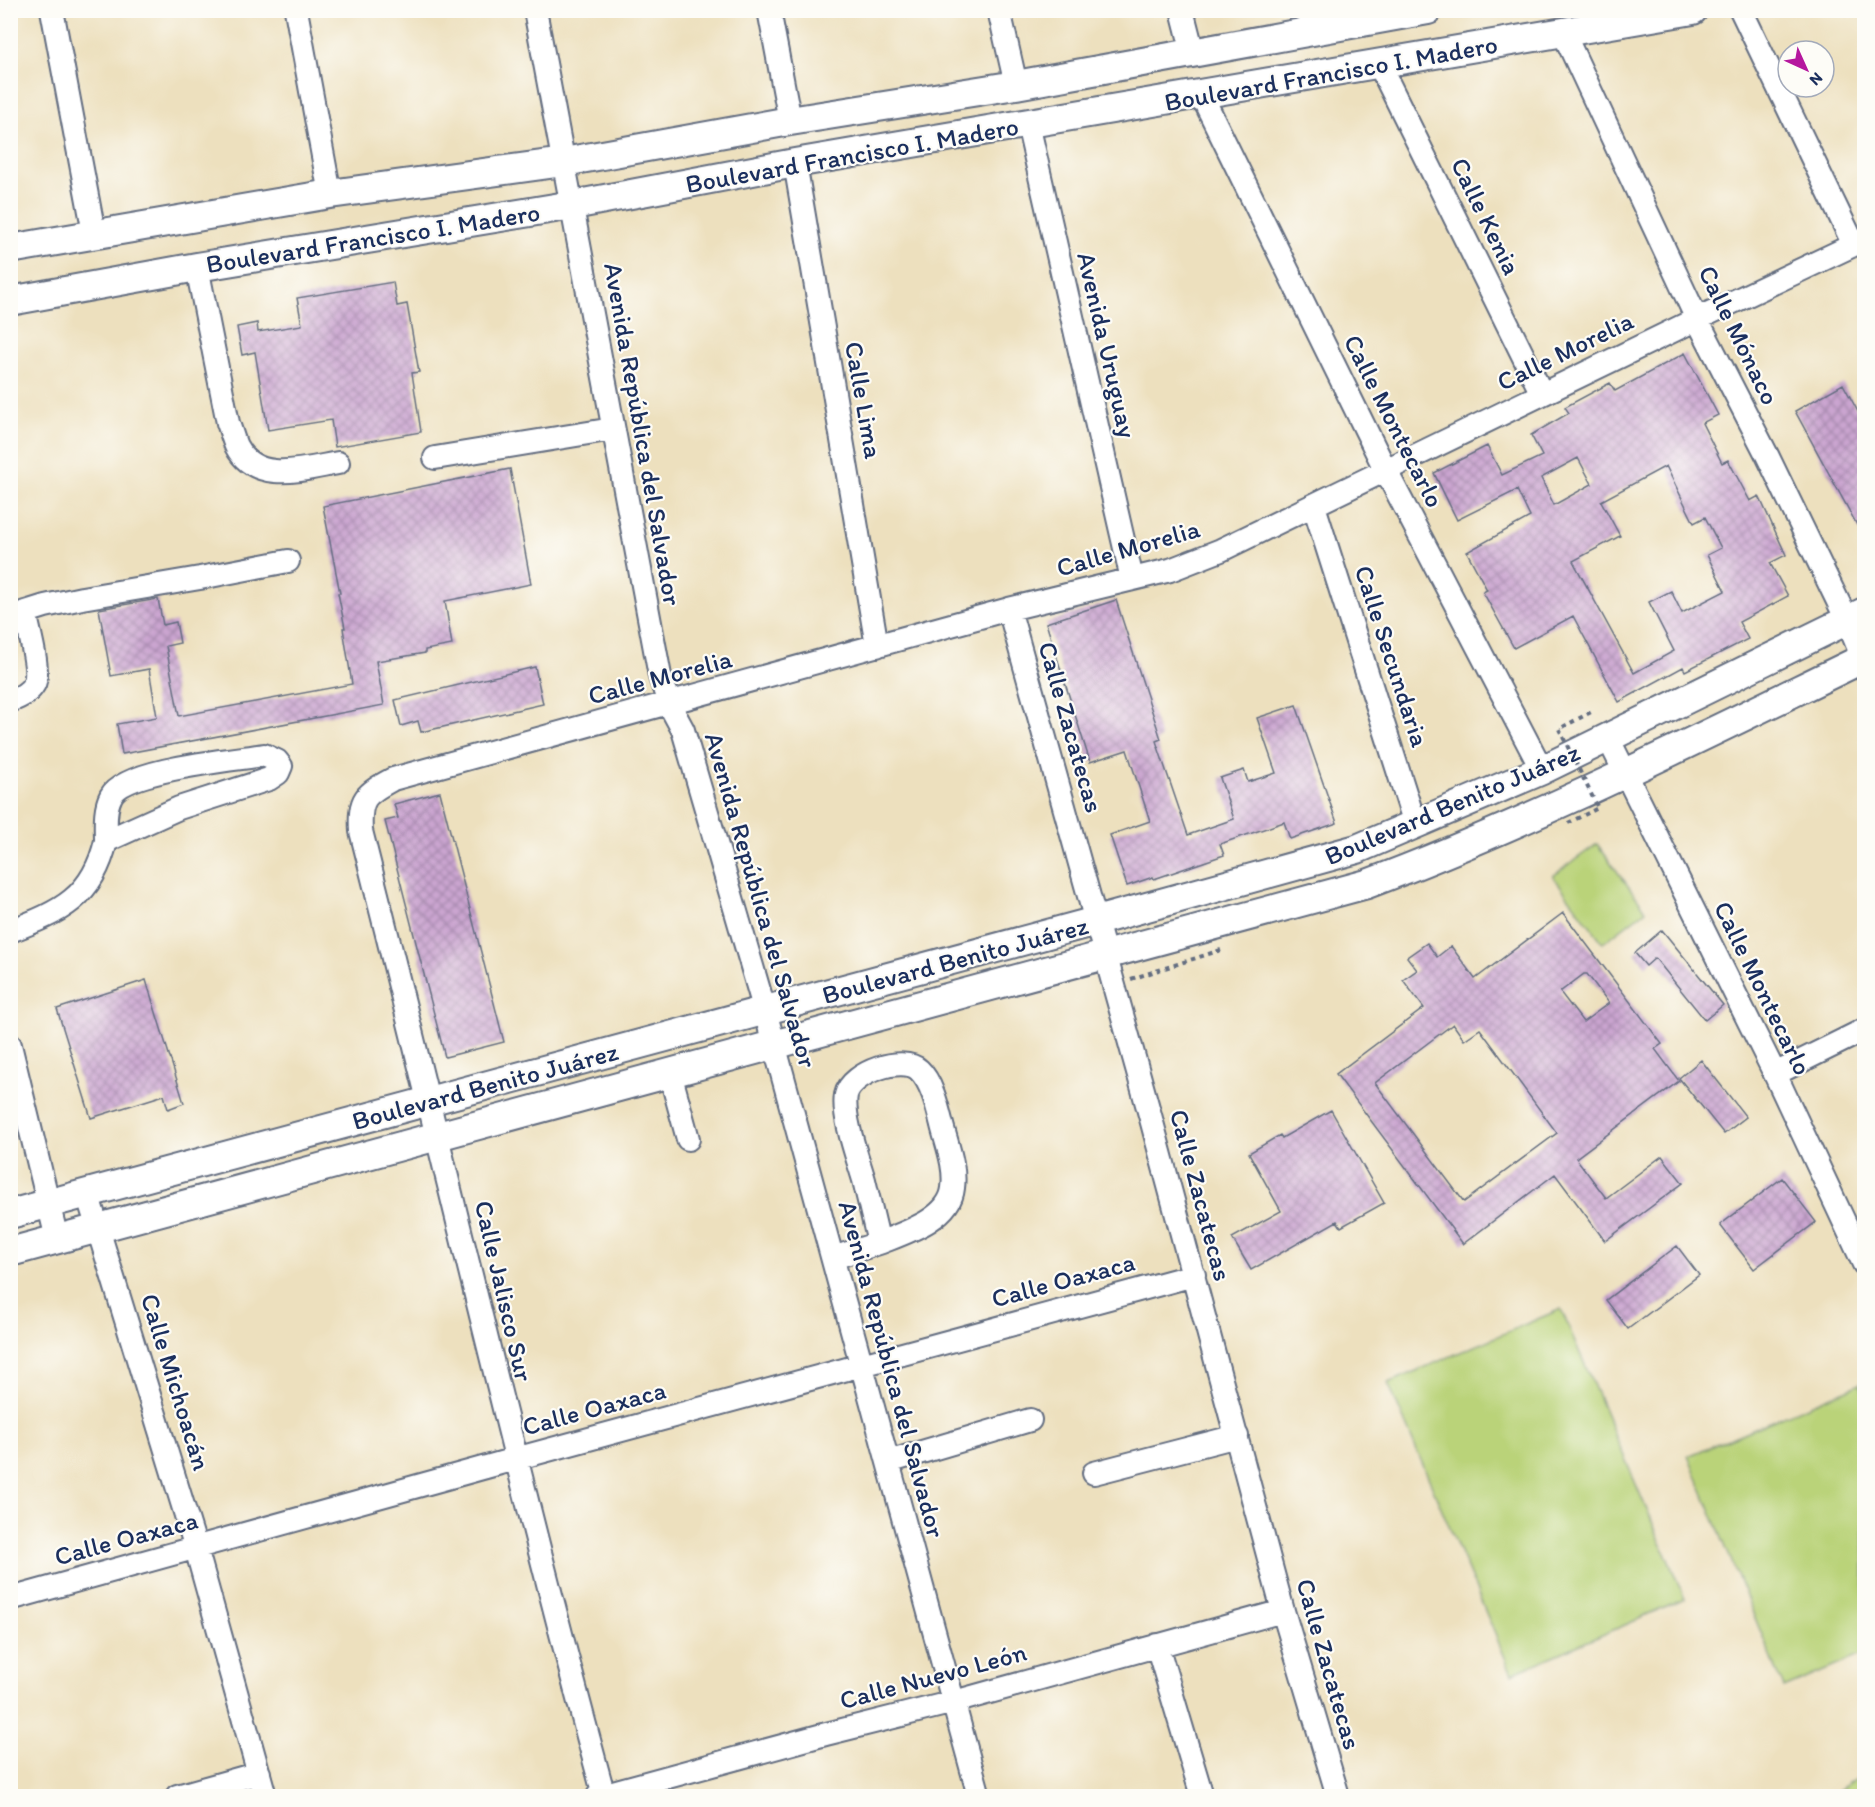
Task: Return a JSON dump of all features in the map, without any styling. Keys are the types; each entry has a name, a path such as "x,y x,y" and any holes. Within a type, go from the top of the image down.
{"main road":[{"name":"Boulevard Francisco I. Madero","path":"10,249 330,194 564,162 1428,10"},
{"name":"Boulevard Francisco I. Madero","path":"10,301 197,267 573,205 795,163 1564,34 1693,10"},
{"name":"Boulevard Benito Juárez","path":"10,1214 1357,849 1542,770 1856,616"},
{"name":"Boulevard Benito Juárez","path":"10,1252 1367,884 1443,855 1625,774 1864,659"}],"street":[{"path":"52,10 94,233"},
{"path":"296,10 330,194"},
{"name":"Avenida República del Salvador","path":"535,10 660,676 669,704 683,730 765,1011 979,1797"},
{"path":"769,10 790,121"},
{"path":"999,10 1016,84"},
{"path":"1182,10 1193,53"},
{"path":"1741,10 1859,243"},
{"name":"Calle Mónaco","path":"1564,34 1697,319 1767,455 1856,616 1864,659"},
{"name":"Calle Kenia","path":"1379,64 1542,394"},
{"name":"Calle Montecarlo","path":"1201,94 1386,471 1542,770"},
{"name":"Avenida Uruguay","path":"1028,124 1132,579"},
{"name":"Calle Lima","path":"795,163 878,646"},
{"name":"Calle Morelia","path":"365,798 375,788 393,778 1009,609 1170,570 1221,550 1314,506 1697,319 1859,243"},
{"path":"197,267 228,423 237,447 256,468 280,472 338,464"},
{"path":"435,458 614,429"},
{"name":"Calle Secundaria","path":"1314,506 1415,824"},
{"path":"10,701 25,694 35,683 36,667 18,615 82,598 288,561"},
{"name":"Calle Zacatecas","path":"1009,609 1194,1275 1283,1611 1338,1797"},
{"name":"Calle Montecarlo","path":"1608,738 1775,1074 1864,1264"},
{"path":"10,931 63,908 92,879 101,861 106,842 110,797 117,787 134,778 155,773 264,755 277,761 281,766 278,773 269,779 179,808 106,842"},
{"name":"Calle Jalisco Sur","path":"365,798 360,810 362,831 430,1101 515,1459 602,1796"},
{"path":"1775,1074 1864,1030"},
{"path":"10,1045 57,1239"},
{"path":"833,1258 879,1242 918,1228 945,1208 953,1190 953,1167 931,1090 924,1075 918,1069 906,1065 870,1071 856,1079 845,1096 849,1127 879,1242"},
{"path":"670,1073 688,1139"},
{"name":"Calle Michoacán","path":"87,1193 196,1548 265,1797"},
{"name":"Calle Oaxaca","path":"10,1599 1194,1275"},
{"path":"888,1462 1030,1420"},
{"path":"1094,1473 1237,1436"},
{"name":"Calle Nuevo León","path":"602,1796 1283,1611"},
{"path":"1157,1645 1202,1797"},
{"path":"177,1797 259,1773"}],"path":[{"path":"1568,823 1598,808 1559,729 1591,712"}],"green space":[{"path":"1597,844 1646,910 1603,943 1553,876"},
{"path":"1561,1309 1685,1599 1512,1674 1388,1383"},
{"path":"1860,1384 1864,1395 1864,1654 1784,1688 1688,1456"},
{"path":"1864,1776 1864,1796 1832,1796 1849,1782"}],"building":[{"path":"393,282 397,306 407,304 419,372 412,373 421,432 335,447 331,420 268,430 255,352 242,355 237,327 257,323 258,332 302,325 297,298"},
{"path":"1685,353 1718,415 1702,423 1722,463 1728,460 1750,501 1759,496 1786,555 1770,563 1788,596 1739,622 1748,639 1685,671 1683,667 1619,702 1573,616 1514,648 1483,592 1487,590 1467,552 1530,517 1517,490 1457,520 1434,473 1487,446 1502,475 1542,456 1531,435 1569,413 1565,407 1610,383 1615,391","holes":["1578,458 1592,484 1554,505 1541,478","1666,466 1694,523 1705,517 1721,548 1707,555 1725,591 1682,613 1671,591 1649,602 1674,651 1634,673 1573,561 1620,536 1601,501"]},
{"path":"1843,384 1864,423 1864,538 1795,411"},
{"path":"510,469 531,584 445,601 452,645 425,650 425,653 376,661 384,705 122,754 117,724 157,717 149,669 111,676 99,609 158,599 163,625 176,622 180,643 166,646 179,716 352,684 338,593 340,593 323,506"},
{"path":"1116,600 1161,739 1156,741 1188,835 1234,819 1220,778 1244,770 1248,782 1276,773 1257,718 1296,705 1337,823 1290,839 1284,822 1220,844 1224,855 1127,886 1110,835 1150,821 1127,750 1090,762 1046,623"},
{"path":"535,667 543,704 421,732 418,721 401,726 395,700"},
{"path":"440,792 504,1042 445,1057 385,821 398,818 394,804"},
{"path":"1563,913 1662,1044 1655,1049 1679,1081 1576,1158 1606,1198 1662,1156 1683,1183 1605,1241 1555,1174 1463,1244 1336,1074 1424,1008 1403,980 1417,970 1407,957 1427,943 1437,957 1451,946 1475,979","holes":["1587,974 1609,1003 1583,1022 1560,992","1453,1024 1464,1040 1480,1029 1557,1133 1464,1202 1375,1083"]},
{"path":"1662,930 1723,1005 1705,1020 1655,958 1646,966 1635,953"},
{"path":"146,980 184,1103 168,1109 164,1095 91,1118 57,1009"},
{"path":"1701,1060 1746,1117 1724,1134 1679,1078"},
{"path":"1331,1110 1384,1203 1341,1227 1337,1221 1251,1270 1232,1238 1281,1211 1249,1153 1280,1135 1282,1138"},
{"path":"1782,1178 1816,1222 1754,1269 1720,1225"},
{"path":"1677,1246 1699,1275 1628,1329 1606,1300"}]}
